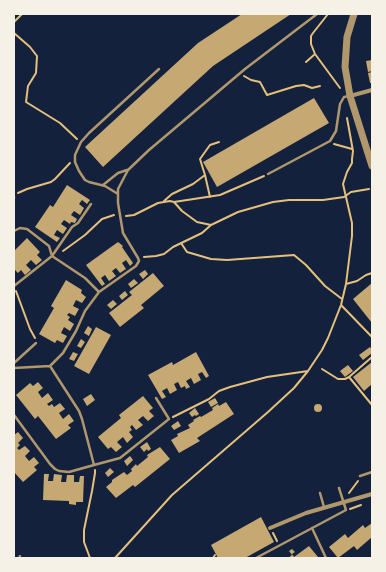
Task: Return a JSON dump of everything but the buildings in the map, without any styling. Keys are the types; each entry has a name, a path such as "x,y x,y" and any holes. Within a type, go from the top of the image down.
{"street":[{"path":"354,14 350,25 346,48 345,67 350,96 372,166"},
{"path":"350,96 372,90"},
{"path":"270,528 300,515 372,494"}],"lane":[{"path":"14,368 50,366 63,353 76,331 85,311 99,292 136,266 139,261 123,233 120,218 118,189 128,170 240,73 318,14"},
{"path":"118,194 104,185 85,180 75,162 75,155 81,142 159,69"},
{"path":"268,174 328,143 336,131 340,104 344,97 350,96"},
{"path":"104,185 118,173 128,170"},
{"path":"14,286 53,257 72,227 78,223 91,204"},
{"path":"14,231 20,228 27,229 49,246 53,257 85,278 99,292"},
{"path":"14,363 36,343"},
{"path":"50,366 79,411 94,466"},
{"path":"14,415 50,464 59,471 68,472 120,458 169,419 156,398"},
{"path":"360,476 372,472"},
{"path":"256,558 346,510 339,488"},
{"path":"320,493 324,508"},
{"path":"312,528 326,558"}],"path":[{"path":"14,22 22,14"},
{"path":"328,14 311,36 311,44 315,54 342,89"},
{"path":"14,33 30,47 37,56 36,73 28,86 26,102 60,123 81,142"},
{"path":"306,62 315,54"},
{"path":"240,73 251,80 260,82 267,95 296,86 304,85 312,88 320,86"},
{"path":"116,558 172,495 294,388 317,358 328,338 341,305 346,284 352,228 343,181 352,163 352,149 347,116"},
{"path":"210,197 200,159 210,145 219,142"},
{"path":"328,143 352,149"},
{"path":"14,197 27,189 51,182 59,176 67,165 75,162"},
{"path":"53,257 85,235 102,219 112,215 116,215 116,218 120,218 134,215 158,203 220,195 268,174"},
{"path":"164,202 172,194 193,184 205,175"},
{"path":"138,258 160,256 238,212 273,202 339,198 351,192 369,189"},
{"path":"174,202 182,211 197,222 211,226"},
{"path":"181,243 187,252 211,259 227,260 294,255 306,265 325,286 342,298"},
{"path":"346,284 357,281 372,273"},
{"path":"14,286 36,343"},
{"path":"341,305 372,337"},
{"path":"322,369 338,379 345,379 372,357"},
{"path":"169,419 209,399 219,391 230,387 267,377 308,371"},
{"path":"349,377 372,405"},
{"path":"90,558 84,542 84,530 95,473 94,466"},
{"path":"349,494 356,484"}]}
